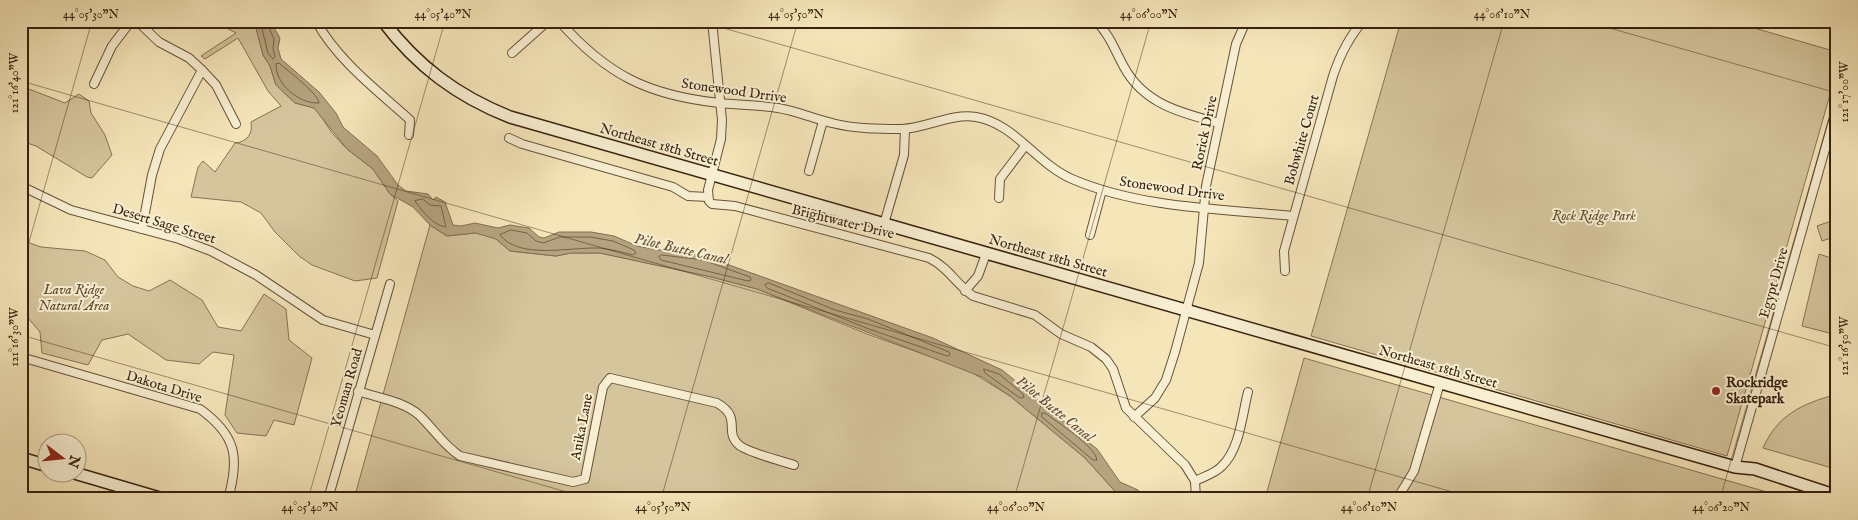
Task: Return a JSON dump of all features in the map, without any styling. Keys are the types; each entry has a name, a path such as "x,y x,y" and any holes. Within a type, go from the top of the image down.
{"main road":[{"name":"Northeast 18th Street","path":"382,21 406,50 424,67 452,88 488,108 532,124 1735,467 1752,476 1787,486 1801,486 1837,496"},
{"path":"21,458 38,463"},
{"path":"88,477 163,499"}],"street":[{"path":"94,84 112,46 131,21"},
{"path":"137,21 158,42 189,58 202,70 216,86 236,124"},
{"path":"316,21 322,32 351,67 410,120 409,135"},
{"path":"512,53 548,21"},
{"name":"Stonewood Drrive","path":"559,21 581,47 614,72 632,81 676,95 720,103 780,108 823,121 857,128 905,129 961,116 976,117 1003,128 1024,146 1069,178 1102,190 1143,200 1293,216"},
{"path":"708,197 708,190 722,138 722,120 712,21"},
{"path":"1096,21 1116,47 1134,83 1148,96 1178,112 1220,123"},
{"name":"Rorick Drive","path":"1134,417 1154,398 1166,380 1186,310 1199,263 1202,207 1236,44 1246,21"},
{"name":"Bobwhite Court","path":"1285,272 1284,251 1340,55 1351,35 1363,21"},
{"path":"142,229 152,175 160,149 202,70"},
{"name":"Egypt Drive","path":"1735,467 1837,107"},
{"path":"809,171 823,121"},
{"path":"884,224 904,155 905,129"},
{"name":"Brightwater Drive","path":"509,138 522,144 673,187 688,196 708,197 709,201 716,206 735,206 929,258 950,271 965,291 981,300 1035,315 1060,334 1099,352 1113,368 1121,397 1134,417 1185,465 1195,481"},
{"path":"999,198 1000,179 1024,146"},
{"name":"Desert Sage Street","path":"21,186 71,210 179,239 211,251 256,275 323,320 375,335"},
{"path":"1090,235 1102,190"},
{"path":"965,291 978,276 986,254"},
{"name":"Yeoman Road","path":"328,499 390,284"},
{"name":"Dakota Drive","path":"21,357 200,409 216,420 227,433 232,445 235,468 228,499"},
{"name":"Anika Lane","path":"358,391 405,406 418,415 446,447 460,456 573,482 585,479 603,387 610,378 717,403 728,409 731,416 732,434 739,446 794,465"},
{"path":"1396,499 1414,471 1440,383"},
{"path":"1196,499 1195,481 1221,468 1229,457 1236,442 1248,392"}],"green space":[{"path":"213,21 255,22 263,55 270,66 276,85 295,103 314,108 332,133 347,149 373,169 390,194 398,201 377,278 355,281 312,265 299,256 275,232 261,213 241,202 191,197 198,167 203,161 215,172 235,143 243,141 248,137 251,130 251,122 281,106 268,91 238,38 205,59 201,56 236,33"},
{"name":"Rock Ridge Park","path":"1401,21 1730,21 1837,52 1837,70 1727,456 1311,336"},
{"path":"21,86 65,103 79,94 89,101 91,113 105,135 112,155 92,178 87,177 36,146 21,141"},
{"path":"1837,219 1837,236 1822,241 1817,226"},
{"path":"430,225 447,236 475,233 488,235 510,251 556,256 571,253 600,253 757,289 867,334 968,370 1010,396 1085,458 1122,499 354,499"},
{"name":"Lava Ridge Natural Area","path":"21,240 41,247 85,251 105,260 118,277 133,286 149,291 170,280 202,300 218,327 241,331 264,294 286,309 289,340 312,358 294,425 274,420 266,436 237,433 225,415 234,355 213,352 199,364 166,360 128,334 102,340 88,365 42,353 40,332 21,310"},
{"path":"1819,254 1837,260 1837,335 1802,326"},
{"path":"1304,358 1791,499 1265,499"},
{"path":"1834,395 1837,396 1837,454 1832,468 1763,448 1775,427 1791,413 1801,407"}],"water":[{"path":"254,21 270,21 280,38 278,48 281,59 319,92 336,113 343,127 377,156 398,185 406,191 428,194 433,200 436,197 445,202 453,225 461,226 475,223 498,228 510,225 529,228 539,237 544,238 559,232 591,232 614,236 637,246 704,256 933,338 1002,370 1097,449 1120,482 1138,490 1144,499 1122,499 1085,458 1010,396 982,377 757,289 712,277 600,253 571,253 556,256 510,251 496,239 475,233 447,236 430,225 413,207 390,194 373,169 347,149 314,108 295,103 276,85 270,66 263,55"}],"place":[{"name":"Rockridge Skatepark","path":"1716,391"}],"water label":[{"name":"Pilot Butte Canal","path":"681,249"},
{"name":"Pilot Butte Canal","path":"1055,409"}]}
